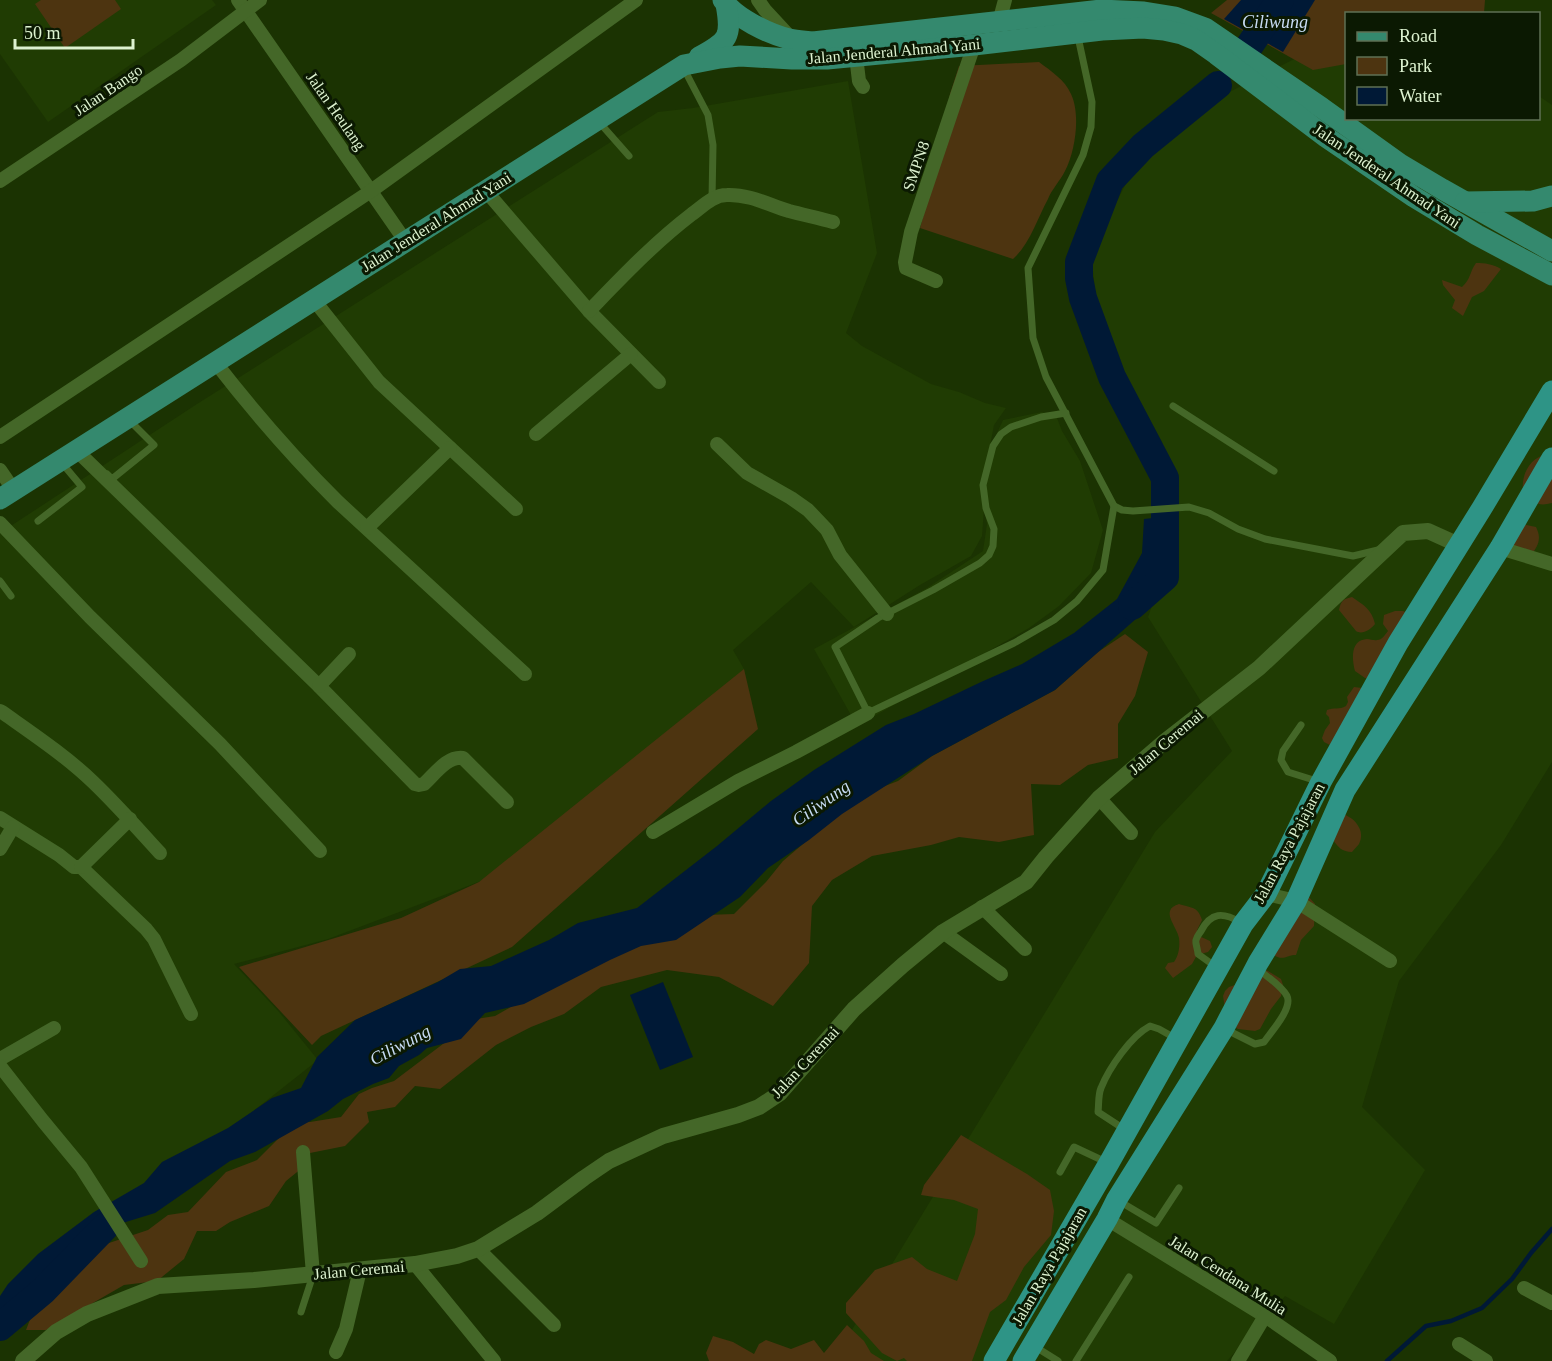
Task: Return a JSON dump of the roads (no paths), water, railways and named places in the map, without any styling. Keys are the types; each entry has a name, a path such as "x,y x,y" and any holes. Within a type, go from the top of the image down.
{"highway":[{"name":"Jalan Raya Pajajaran","path":"994,1361 1109,1163 1243,924 1266,894 1321,782 1398,643 1552,391"},
{"name":"Jalan Raya Pajajaran","path":"1027,1353 1117,1199 1224,1028 1258,963 1296,901 1345,790 1500,548 1552,458"}],"main road":[{"path":"725,2 760,28 797,41"},
{"path":"684,66 724,41 730,25 725,2"},
{"name":"Jalan Jenderal Ahmad Yani","path":"797,41 813,42 999,22 1102,20 1182,34 1219,47 1274,86 1400,164 1552,251"},
{"name":"Jalan Jenderal Ahmad Yani","path":"7,494 684,66 740,56 826,59 974,45 1077,33 1102,20"},
{"name":"Jalan Jenderal Ahmad Yani","path":"1274,86 1326,137 1414,197 1477,235 1552,275"},
{"path":"1464,202 1533,201 1552,196"}],"street":[{"name":"Jalan Bango","path":"0,181 182,60 241,5 260,0"},
{"path":"0,437 371,190 636,0"},
{"path":"758,0 765,10 797,41"},
{"path":"974,45 999,22 1005,0"},
{"name":"Jalan Heulang","path":"241,5 406,242"},
{"name":"SMPN8","path":"936,281 906,268 905,262 910,232 974,45"},
{"path":"856,56 859,81 863,87"},
{"path":"486,191 589,311 659,382"},
{"path":"589,311 647,251 712,199 721,195 752,198 789,211 833,222"},
{"path":"314,300 371,374 516,509"},
{"path":"536,434 631,354"},
{"path":"215,362 309,473 525,674"},
{"path":"717,444 747,473 808,510 827,530 840,555 887,614"},
{"path":"367,528 450,448"},
{"path":"72,452 319,686 415,784 424,784 450,759 463,758 507,802"},
{"path":"0,471 7,494"},
{"path":"0,523 90,617 220,744 320,850"},
{"name":"Jalan Ceremai","path":"23,1361 56,1332 87,1314 159,1286 254,1280 415,1264 457,1256 478,1249 537,1213 609,1161 663,1136 759,1107 780,1093 854,1009 903,964 943,932 1026,882 1099,798 1188,722 1259,668 1403,533 1428,531 1459,545"},
{"path":"1500,548 1552,564"},
{"path":"319,686 349,654"},
{"path":"0,711 57,752 92,781 130,819 159,853"},
{"path":"653,832 738,781 868,713"},
{"path":"1099,798 1131,833"},
{"path":"0,818 74,867 81,867 146,928 154,939 191,1014"},
{"path":"81,867 130,819"},
{"path":"0,849 13,827"},
{"path":"1266,894 1296,901 1390,961"},
{"path":"982,907 1025,949"},
{"path":"943,932 1001,974"},
{"path":"0,1059 54,1028"},
{"path":"0,1066 81,1167 141,1261"},
{"path":"303,1152 313,1274"},
{"name":"Jalan Cendana Mulia","path":"1107,1219 1265,1316 1330,1361"},
{"path":"478,1249 554,1325"},
{"path":"415,1264 494,1360"},
{"path":"336,1352 346,1329 360,1270"},
{"path":"1524,1288 1552,1303"},
{"path":"1238,1361 1265,1316"},
{"path":"1459,1344 1486,1361"}],"lane":[{"path":"1077,33 1092,102 1091,127 1083,155 1028,268 1033,338 1046,377 1114,506 1132,511 1189,507 1209,513 1238,529 1265,539 1353,556 1389,548"},
{"path":"684,66 708,115 713,145 712,199"},
{"path":"597,120 629,156"},
{"path":"1173,405 1274,471"},
{"path":"1066,413 1041,417 1011,427 1001,434 993,446 983,485 986,508 994,528 993,546 989,555 980,563 887,614 835,647 868,713 1014,643 1054,620 1077,601 1103,570 1114,506"},
{"path":"72,452 112,479 154,445 127,418"},
{"path":"38,522 82,488 72,452"},
{"path":"0,581 11,597"},
{"path":"1301,725 1283,752 1281,760 1288,772 1321,782"},
{"path":"1218,968 1198,954 1196,940 1203,927 1214,917 1222,914 1231,916 1243,924"},
{"path":"1224,1028 1255,1044 1264,1042 1288,1008 1288,997 1258,969 1258,963"},
{"path":"1126,1131 1098,1112 1100,1090 1128,1045 1140,1031 1150,1026 1178,1039"},
{"path":"1060,1172 1074,1147 1109,1163"},
{"path":"1117,1199 1156,1223 1179,1188"},
{"path":"302,1312 313,1274"},
{"path":"1076,1361 1129,1277"},
{"path":"1027,1353 1058,1361"}],"water":[{"name":"Ciliwung","path":"1241,0 1315,0 1283,52 1224,19"},
{"path":"1171,516 1168,553 1159,589 1145,611 1055,690 932,756 842,814 768,868 740,897 676,940 641,946 524,1004 485,1013 461,1039 427,1048 399,1066 389,1078 343,1099 328,1111 255,1152 230,1161 155,1213 116,1225 41,1285 18,1321 0,1337 0,1296 8,1284 38,1254 94,1212 144,1183 162,1162 228,1128 272,1098 301,1088 317,1057 355,1020 438,982 460,969 491,966 549,940 578,923 637,908 771,801 814,770 886,725 1022,664 1074,633 1117,599 1142,553 1144,519"},
{"path":"663,982 693,1057 660,1070 630,995"}],"waterway":[{"name":"Ciliwung","path":"1248,48 1280,0"},
{"name":"Ciliwung","path":"1132,606 1165,577 1165,478 1112,377 1083,298 1079,262 1110,181 1143,146 1218,85"},
{"name":"Ciliwung","path":"0,1327 43,1291 105,1227"},
{"path":"1387,1361 1426,1326 1451,1321 1482,1308 1512,1279 1552,1229"}]}
